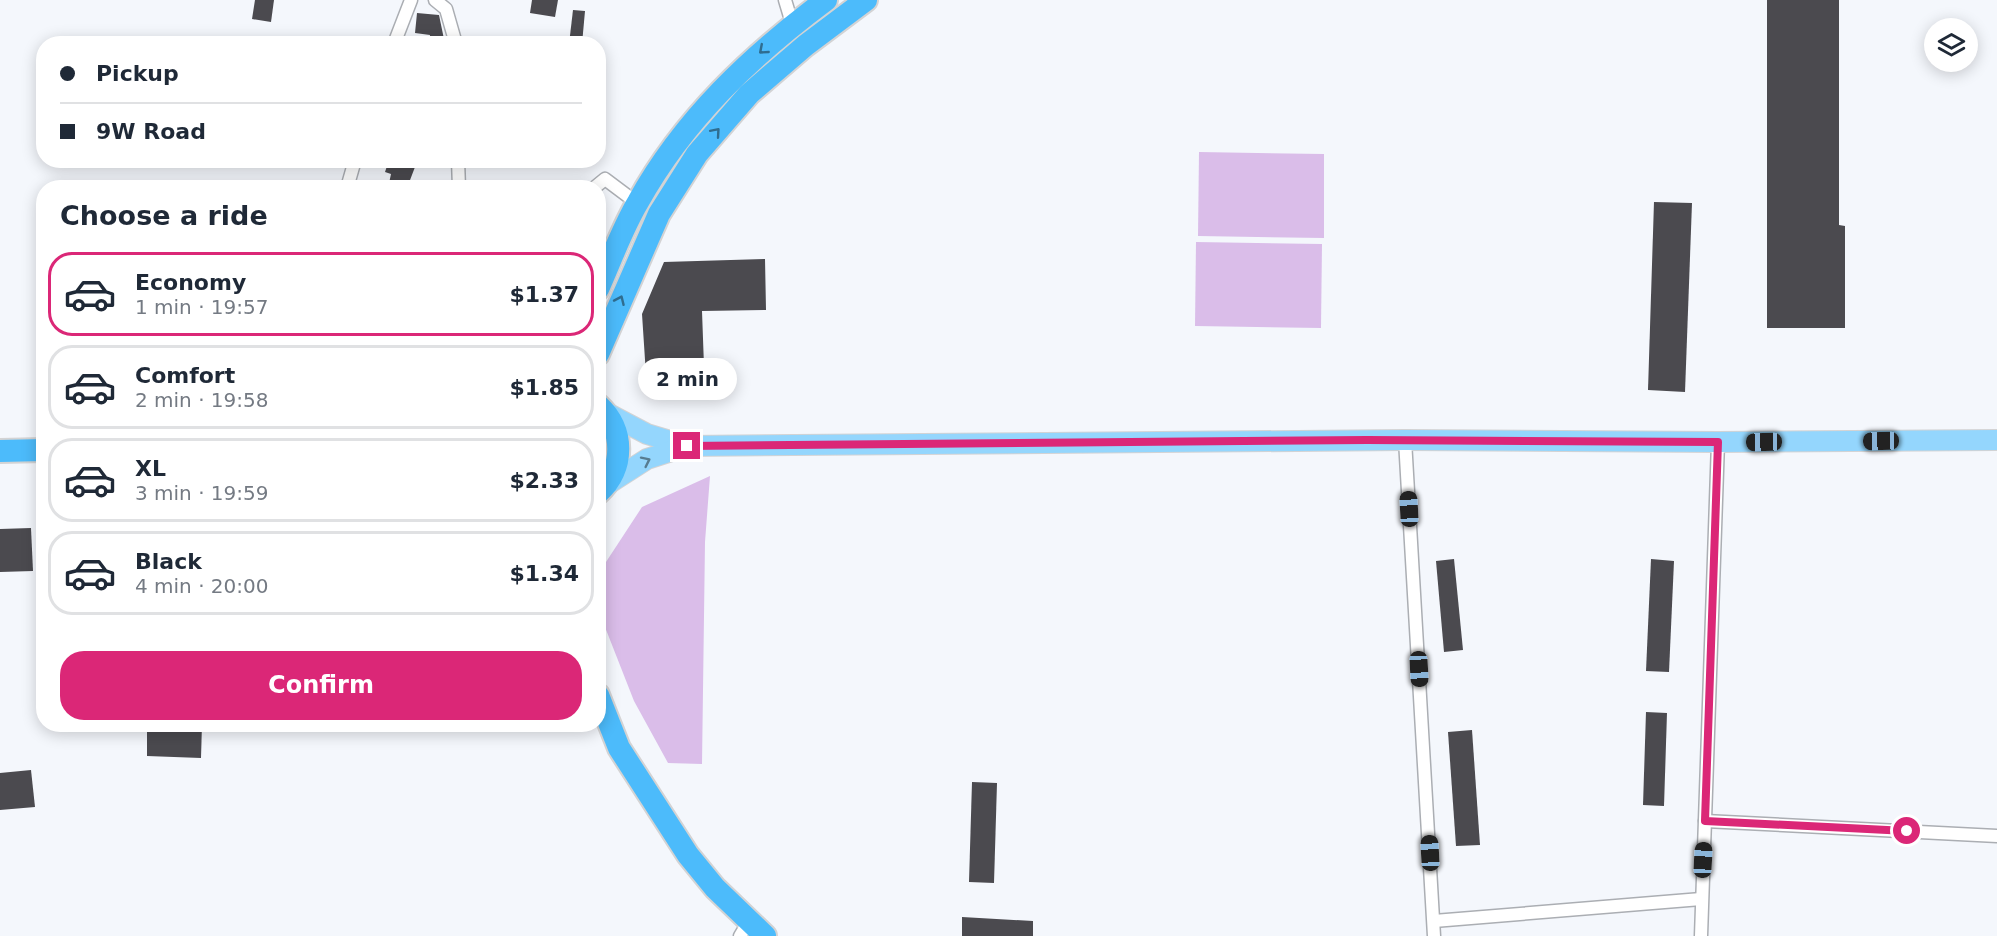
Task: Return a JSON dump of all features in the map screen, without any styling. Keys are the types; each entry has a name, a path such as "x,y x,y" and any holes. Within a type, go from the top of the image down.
{"highway":[{"path":"606,271 637,202 678,140 732,77 790,26 826,0"},
{"path":"606,335 658,214 697,154 749,94 806,45 866,0"},
{"path":"606,414 616,429 620,448 617,467 606,484"},
{"path":"0,451 36,450"},
{"path":"606,715 619,747 688,855 745,928 765,936"}],"main road":[{"path":"606,411 647,434 687,446 1405,440 1718,442 1997,440"},
{"path":"606,486 647,459 687,446"}],"street":[{"path":"397,36 411,0"},
{"path":"435,0 446,9 454,36"},
{"path":"786,0 790,26 806,45"},
{"path":"604,180 637,202"},
{"path":"1405,440 1434,936"},
{"path":"1701,936 1718,442"},
{"path":"1705,821 1997,836"},
{"path":"1434,921 1701,899"}],"shaded area":[{"path":"1199,152 1324,154 1324,238 1198,236"},
{"path":"1196,242 1322,244 1321,328 1195,326"},
{"path":"710,476 705,542 702,764 668,763 634,701 606,630 606,562 642,507"}],"building":[{"path":"255,0 274,0 271,22 252,19"},
{"path":"532,0 558,0 555,17 530,13"},
{"path":"1767,0 1839,0 1839,225 1845,226 1845,328 1767,328"},
{"path":"573,10 585,11 583,36 570,36"},
{"path":"417,13 439,15 443,36 415,33"},
{"path":"386,168 415,168 410,180 390,180 391,174 385,172"},
{"path":"1654,202 1692,203 1685,392 1648,390"},
{"path":"765,259 766,310 702,311 705,394 674,394 646,375 642,314 664,262"},
{"path":"31,528 33,571 0,572 0,529"},
{"path":"1454,559 1463,650 1444,652 1436,561"},
{"path":"1651,559 1674,561 1669,672 1646,671"},
{"path":"1646,712 1667,713 1664,806 1643,805"},
{"path":"1472,730 1480,845 1456,846 1448,732"},
{"path":"147,732 202,732 201,758 147,756"},
{"path":"31,770 35,807 0,810 0,773"},
{"path":"972,782 997,783 994,883 969,882"},
{"path":"962,917 1033,921 1033,936 962,936"}],"route":[{"path":"687,446 1367,440 1718,442 1705,821 1907,831"}]}
